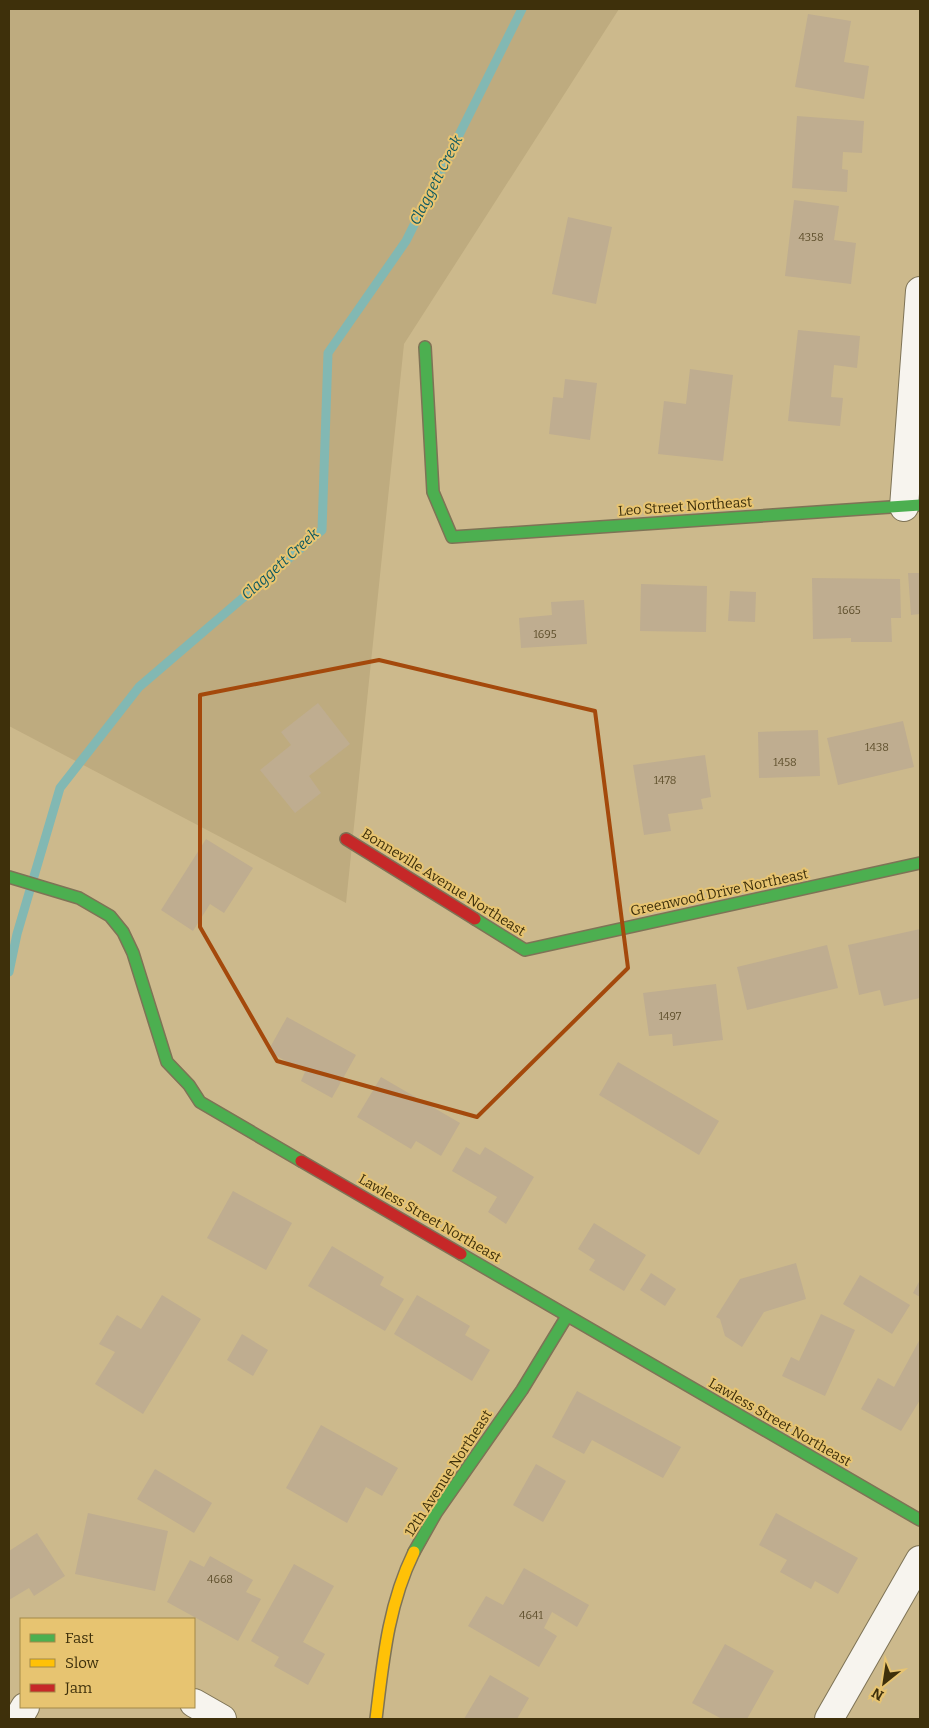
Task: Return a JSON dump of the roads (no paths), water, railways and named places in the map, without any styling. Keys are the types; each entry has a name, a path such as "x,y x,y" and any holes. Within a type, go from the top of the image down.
{"street":[{"path":"912,506 920,291"},
{"name":"Leo Street Northeast","path":"425,347 434,492 452,537 912,506"},
{"name":"Bonneville Avenue Northeast","path":"346,839 525,950"},
{"name":"Greenwood Drive Northeast","path":"525,950 920,863"},
{"name":"Lawless Street Northeast","path":"9,878 79,898 110,916 123,932 133,953 167,1062 189,1085 200,1102 920,1520"},
{"name":"12th Avenue Northeast","path":"376,1719 385,1648 397,1593 413,1557 452,1489 522,1390 567,1316"},
{"path":"829,1719 920,1560"},
{"path":"195,1704 222,1719"},
{"path":"18,1719 24,1708"}],"waterway":[{"name":"Claggett Creek","path":"9,972 17,934 60,788 139,687 322,530 328,353 406,241 522,9"}]}
